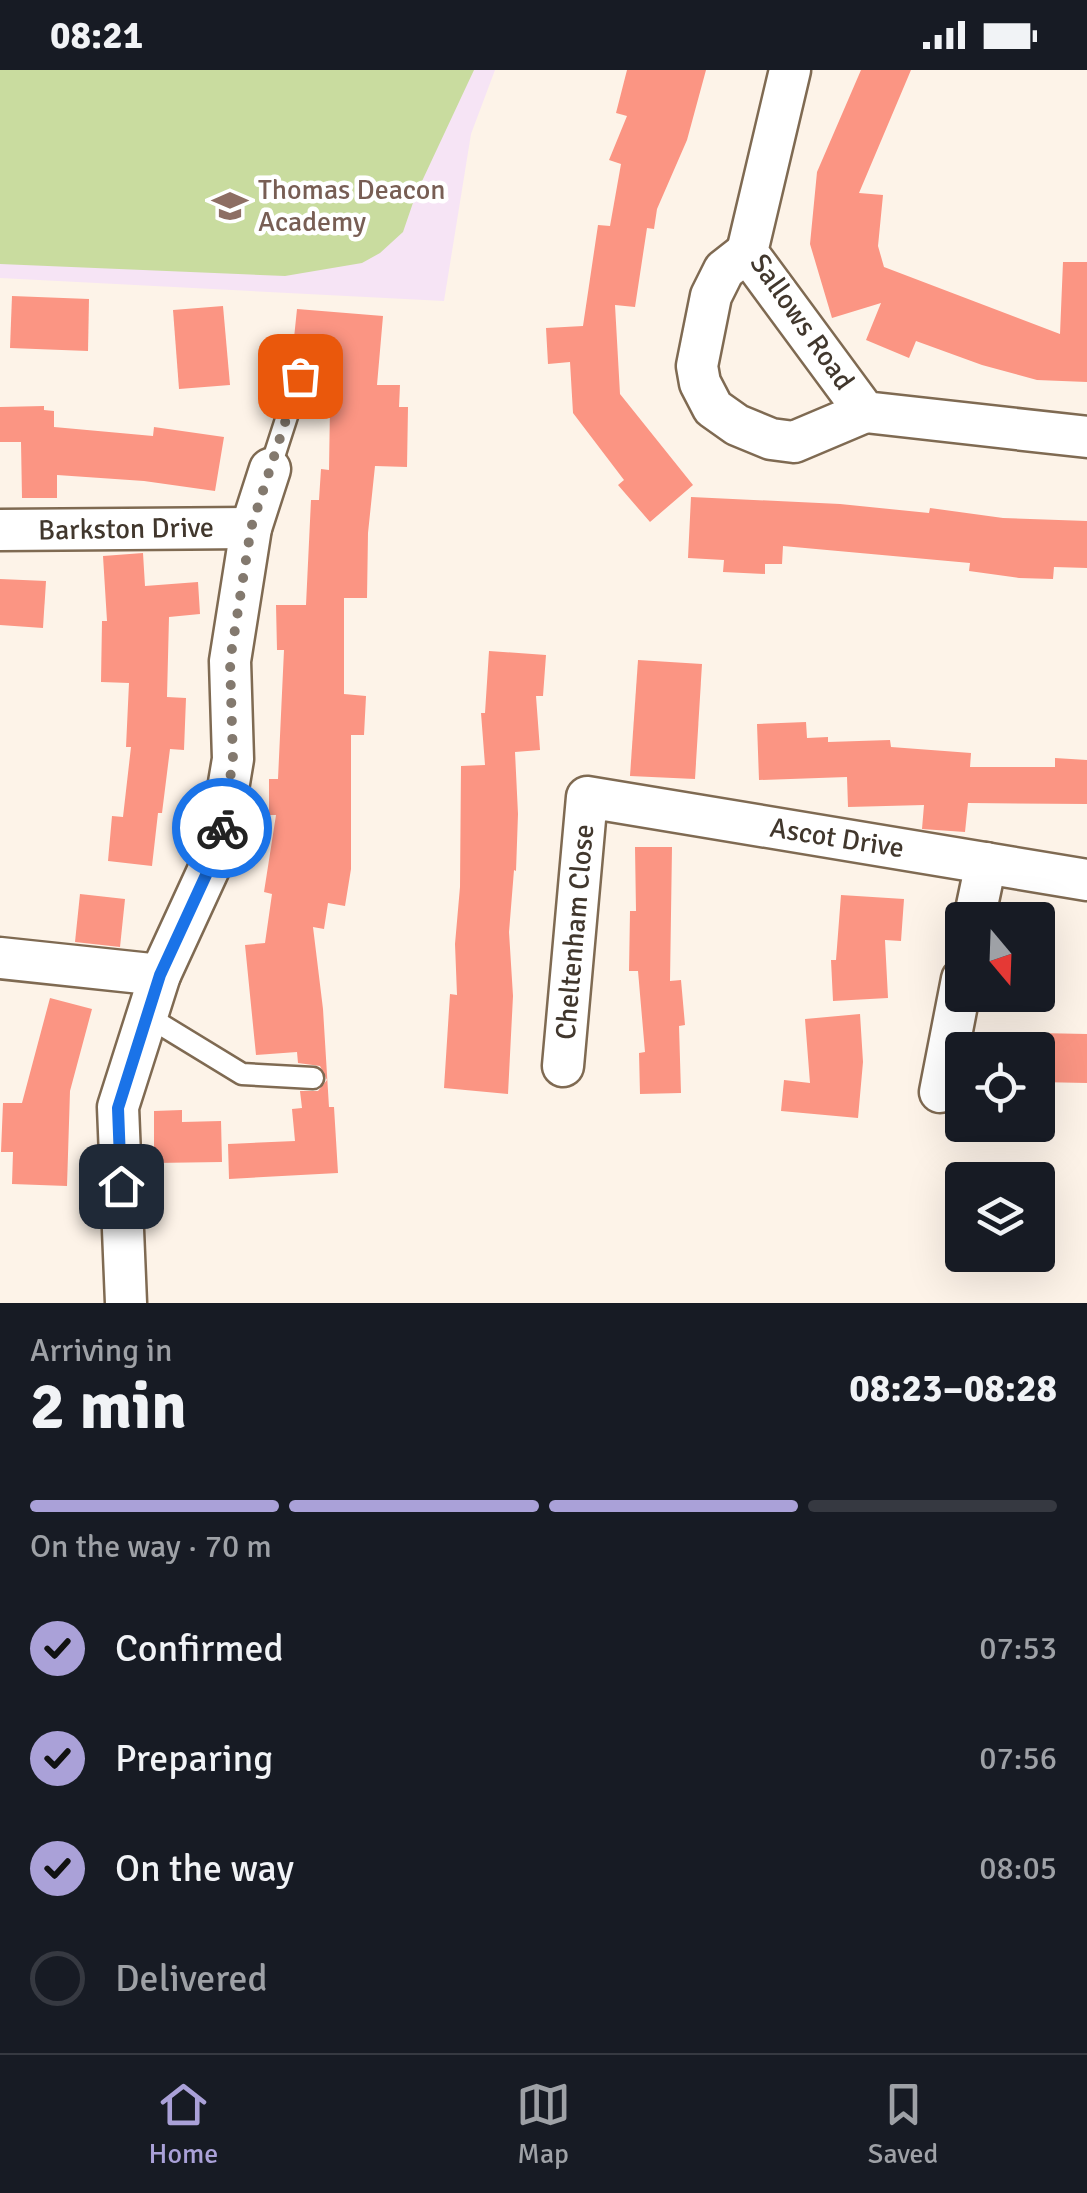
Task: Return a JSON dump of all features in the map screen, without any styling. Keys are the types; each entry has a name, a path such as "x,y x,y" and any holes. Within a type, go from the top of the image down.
{"street":[{"name":"Sallows Road","path":"790,70 748,252 865,412 1087,436"},
{"path":"748,252 724,270 711,296 697,366 700,383 714,408 737,425 794,442 865,412"},
{"name":"Barkston Drive","path":"126,1303 118,1108 160,975 218,849 233,760 230,661 251,528 270,469"},
{"name":"Barkston Drive","path":"0,530 251,528"},
{"name":"Ascot Drive","path":"587,797 1087,880"},
{"name":"Cheltenham Close","path":"564,1066 587,797"},
{"path":"978,902 986,862"},
{"path":"0,958 160,975"},
{"path":"940,1092 956,1012"}],"lane":[{"path":"270,469 300,376"},
{"path":"147,1016 242,1074 314,1078"}],"shaded area":[{"name":"Thomas Deacon Academy","path":"0,70 495,70 471,134 444,301 0,278"}],"green space":[{"name":"Thomas Deacon Academy","path":"0,70 474,70 416,194 403,232 362,263 285,276 0,264"}],"building":[{"path":"627,70 706,70 687,140 657,209 654,229 647,228 635,307 615,305 620,394 693,485 650,522 618,485 624,480 573,413 570,362 548,364 546,328 583,326 598,225 610,226 621,164 609,160 627,116 616,113"},
{"path":"861,70 911,70 859,193 883,195 878,246 884,267 1060,334 1063,262 1087,262 1087,382 1037,380 916,341 909,358 866,340 881,303 832,318 810,244 817,172"},
{"path":"12,296 89,299 88,351 10,348"},
{"path":"223,306 230,385 179,389 173,310"},
{"path":"297,309 383,316 377,385 400,385 399,407 408,407 407,467 375,466 367,598 344,598 344,694 366,696 364,735 351,735 351,869 345,906 328,903 324,929 313,927 338,1173 229,1179 228,1144 295,1141 292,1109 302,1108 300,1091 318,1091 327,1080 320,1066 298,1063 297,1052 256,1055 245,945 265,943 272,894 264,892 276,815 269,815 269,779 278,779 284,650 277,650 276,605 306,605 311,500 319,500 321,469 329,470 331,342 294,338"},
{"path":"44,406 44,410 54,411 54,427 153,436 154,427 224,437 215,491 57,475 57,498 22,498 21,442 0,442 0,407"},
{"path":"691,497 840,504 929,513 930,508 1003,518 1087,521 1087,568 1054,567 1053,579 1019,578 969,571 970,563 783,546 782,564 765,564 765,574 723,572 724,560 688,558"},
{"path":"143,553 145,586 198,582 200,614 169,617 167,697 186,698 184,750 170,749 152,866 108,861 112,816 123,817 131,747 126,747 129,683 101,682 102,621 107,621 103,556"},
{"path":"0,579 46,581 43,628 0,625"},
{"path":"489,651 546,655 543,696 536,696 540,750 515,752 518,814 509,932 513,996 508,1094 444,1088 450,994 457,995 461,766 485,765 481,713 485,713"},
{"path":"638,660 702,664 695,779 630,776"},
{"path":"806,722 807,738 828,737 828,742 890,740 891,747 971,753 970,767 1055,767 1055,758 1087,760 1087,804 968,803 965,832 922,829 924,805 848,807 847,777 759,780 757,724"},
{"path":"635,847 672,847 670,981 681,980 685,1025 679,1026 681,1093 640,1094 639,1053 645,1052 638,971 629,971 630,911 636,911"},
{"path":"80,894 125,899 120,947 75,942"},
{"path":"841,895 904,899 901,941 885,940 888,998 833,1001 831,960 836,960"},
{"path":"50,998 92,1009 70,1091 67,1186 12,1184 13,1152 1,1152 3,1103 22,1103"},
{"path":"860,1014 863,1062 858,1118 781,1111 784,1080 810,1083 805,1019"},
{"path":"1055,1033 1087,1034 1087,1083 1055,1082"},
{"path":"182,1110 182,1122 221,1121 222,1162 154,1163 154,1111"}],"way so far":[{"path":"222,828 233,760 230,661 251,528 300,376"}],"place":[{"name":"Thomas Deacon Academy","path":"230,206"}],"route":[{"path":"121,1186 118,1108 160,975 218,849 222,828"}]}
